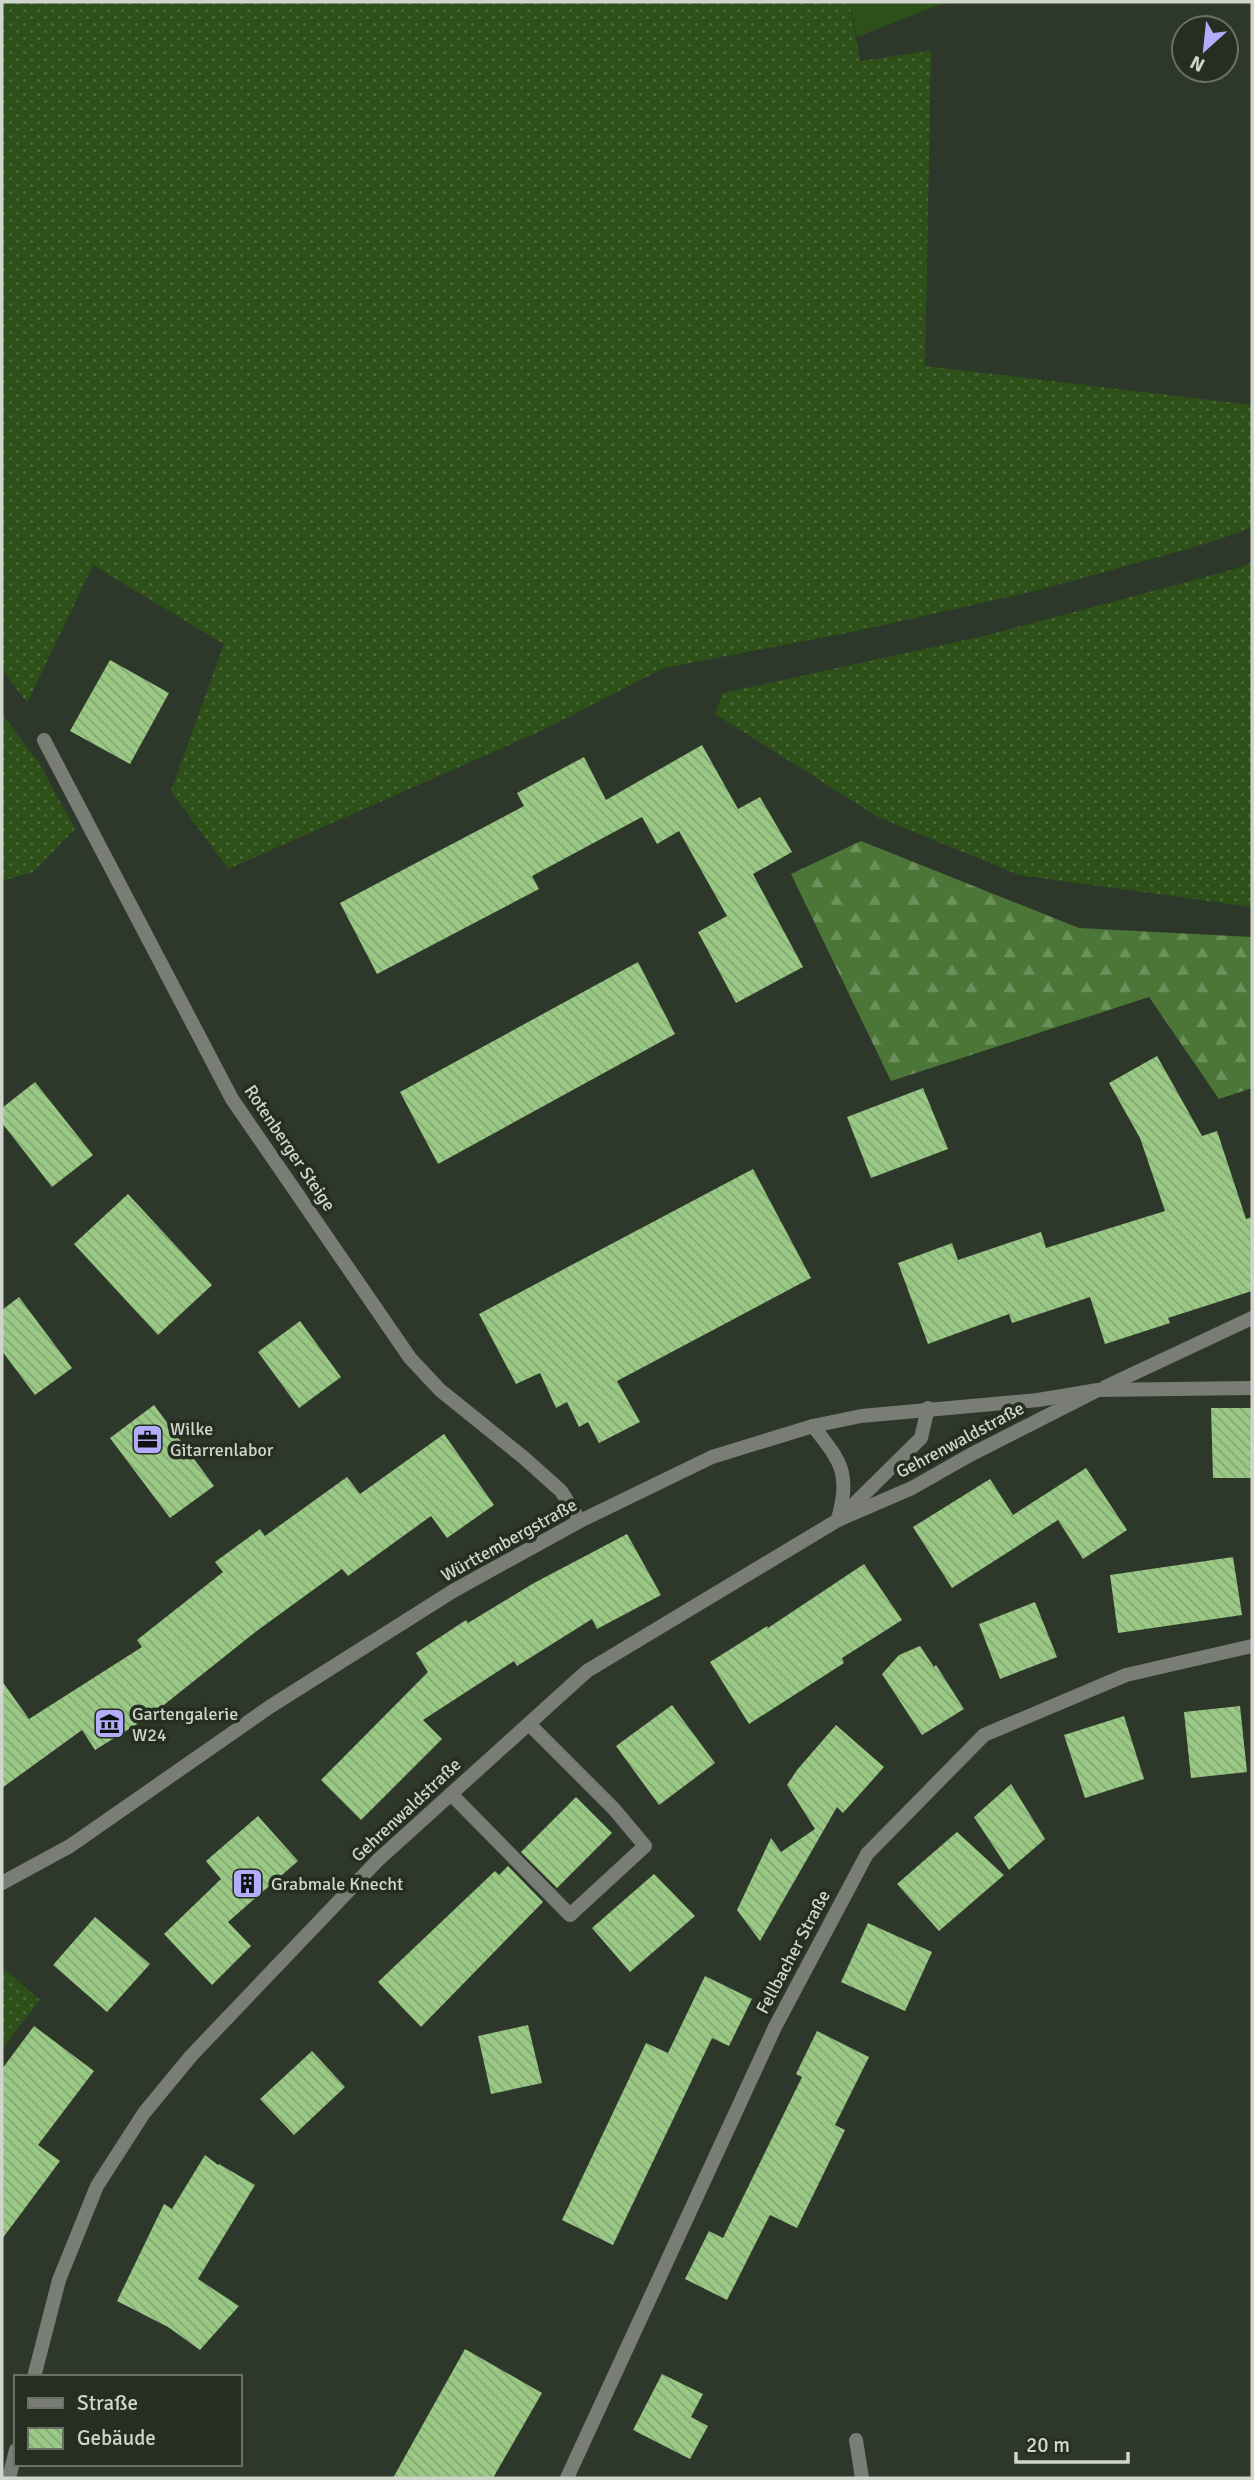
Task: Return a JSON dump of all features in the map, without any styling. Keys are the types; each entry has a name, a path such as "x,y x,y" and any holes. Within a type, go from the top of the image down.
{"street":[{"name":"Rotenberger Steige","path":"44,740 232,1099 410,1359 440,1390 561,1490 580,1521"},
{"path":"1098,1390 1252,1318"},
{"path":"1098,1390 1252,1388"},
{"name":"Württembergstraße","path":"2,1883 70,1846 271,1706 442,1598 580,1521 712,1457 813,1426 862,1416 1038,1400 1098,1390"},
{"name":"Gehrenwaldstraße","path":"35,2375 59,2280 97,2186 144,2113 191,2056 359,1879 587,1671 838,1520 912,1488 1098,1390"},
{"name":"Gehrenwaldstraße","path":"838,1520 921,1438 928,1408"},
{"path":"813,1426 833,1451 845,1478 838,1520"},
{"name":"Fellbacher Straße","path":"567,2478 775,2026 867,1854 984,1735 1126,1675 1252,1646"},
{"path":"451,1794 570,1914 645,1846 614,1809 528,1724"},
{"path":"856,2440 862,2478"},
{"path":"9,2478 14,2459"}],"green space":[{"path":"2,2 849,2 860,61 931,51 925,366 1252,405 1252,528 1202,545 1039,590 857,631 664,668 543,730 228,869 171,791 224,644 93,565 27,703 2,669"},
{"path":"849,2 955,2 939,5 857,37"},
{"path":"1252,563 1252,907 1019,875 878,817 715,714 723,693 984,636"},
{"path":"2,714 39,763 75,829 33,872 2,881"},
{"path":"861,841 1079,928 1252,937 1252,1088 1219,1099 1149,997 891,1081 791,874"},
{"path":"2,1967 40,2000 2,2049"}],"building":[{"path":"110,660 169,693 130,764 70,731"},
{"path":"702,745 738,809 760,797 792,852 753,874 803,967 736,1003 698,932 727,916 679,831 657,844 642,817 532,876 539,889 377,974 340,903 524,806 517,793 584,757 606,800"},
{"path":"638,962 675,1034 438,1164 400,1092"},
{"path":"1157,1056 1202,1136 1217,1131 1246,1219 1252,1217 1252,1291 1168,1318 1170,1323 1105,1344 1090,1297 1012,1323 1009,1314 928,1344 898,1263 952,1243 958,1260 1041,1232 1046,1248 1165,1211 1140,1138 1109,1083"},
{"path":"35,1082 93,1155 52,1187 2,1123 2,1108"},
{"path":"923,1088 948,1149 871,1178 847,1117"},
{"path":"753,1169 811,1278 617,1381 640,1422 599,1443 588,1422 579,1427 567,1402 556,1408 540,1373 516,1384 479,1314"},
{"path":"128,1194 212,1285 158,1335 74,1244"},
{"path":"19,1297 72,1368 35,1395 2,1351 2,1310"},
{"path":"300,1321 341,1377 299,1408 258,1352"},
{"path":"154,1405 214,1486 170,1518 110,1438"},
{"path":"1211,1408 1252,1408 1252,1478 1213,1478"},
{"path":"444,1434 494,1505 447,1538 431,1516 348,1576 342,1569 258,1630 150,1716 95,1750 82,1730 2,1788 2,1681 29,1719 142,1647 137,1640 223,1572 215,1562 260,1529 265,1536 347,1477 360,1494"},
{"path":"1086,1468 1127,1530 1083,1559 1058,1520 952,1588 913,1527 990,1479 1013,1515"},
{"path":"627,1534 661,1595 597,1629 592,1619 517,1666 514,1661 423,1720 442,1739 361,1820 321,1780 428,1672 416,1653 466,1620 468,1623 534,1583"},
{"path":"1233,1557 1242,1615 1118,1633 1110,1575"},
{"path":"864,1564 902,1620 842,1658 844,1663 749,1724 710,1662 767,1626 768,1628"},
{"path":"1035,1602 1057,1657 1000,1679 979,1624"},
{"path":"920,1646 934,1667 936,1665 964,1709 922,1735 882,1674 899,1655"},
{"path":"672,1705 715,1763 659,1805 616,1746"},
{"path":"1240,1706 1247,1772 1191,1778 1184,1712"},
{"path":"1124,1716 1144,1779 1085,1798 1064,1735"},
{"path":"836,1725 884,1767 843,1813 837,1807 760,1941 737,1910 771,1838 781,1852 815,1829 787,1785"},
{"path":"1011,1784 1045,1839 1009,1870 974,1817"},
{"path":"576,1797 612,1833 557,1888 521,1852"},
{"path":"258,1816 298,1861 228,1922 251,1946 212,1985 164,1934 221,1879 206,1861"},
{"path":"957,1832 1004,1875 939,1931 897,1884"},
{"path":"508,1866 543,1902 421,2027 378,1982 495,1871 499,1875"},
{"path":"654,1874 695,1916 630,1972 592,1928"},
{"path":"95,1917 150,1964 107,2012 53,1965"},
{"path":"868,1923 932,1952 905,2011 841,1982"},
{"path":"705,1976 752,1999 729,2046 712,2038 613,2245 562,2220 646,2043 668,2053"},
{"path":"528,2025 542,2083 491,2094 478,2036"},
{"path":"34,2026 94,2071 38,2145 60,2161 2,2239 2,2069"},
{"path":"817,2031 869,2057 835,2125 845,2130 797,2228 770,2215 727,2300 685,2279 709,2231 723,2238 802,2077 796,2074"},
{"path":"312,2051 345,2087 294,2135 260,2099"},
{"path":"205,2155 255,2185 198,2279 239,2306 200,2350 168,2327 117,2301 164,2204 172,2209"},
{"path":"465,2349 542,2393 493,2478 393,2478"},
{"path":"662,2374 703,2394 691,2417 708,2426 690,2459 633,2430"}],"place":[{"name":"Wilke Gitarrenlabor","path":"147,1439"},
{"name":"Gartengalerie W24","path":"109,1724"},
{"name":"Grabmale Knecht","path":"248,1884"}]}
